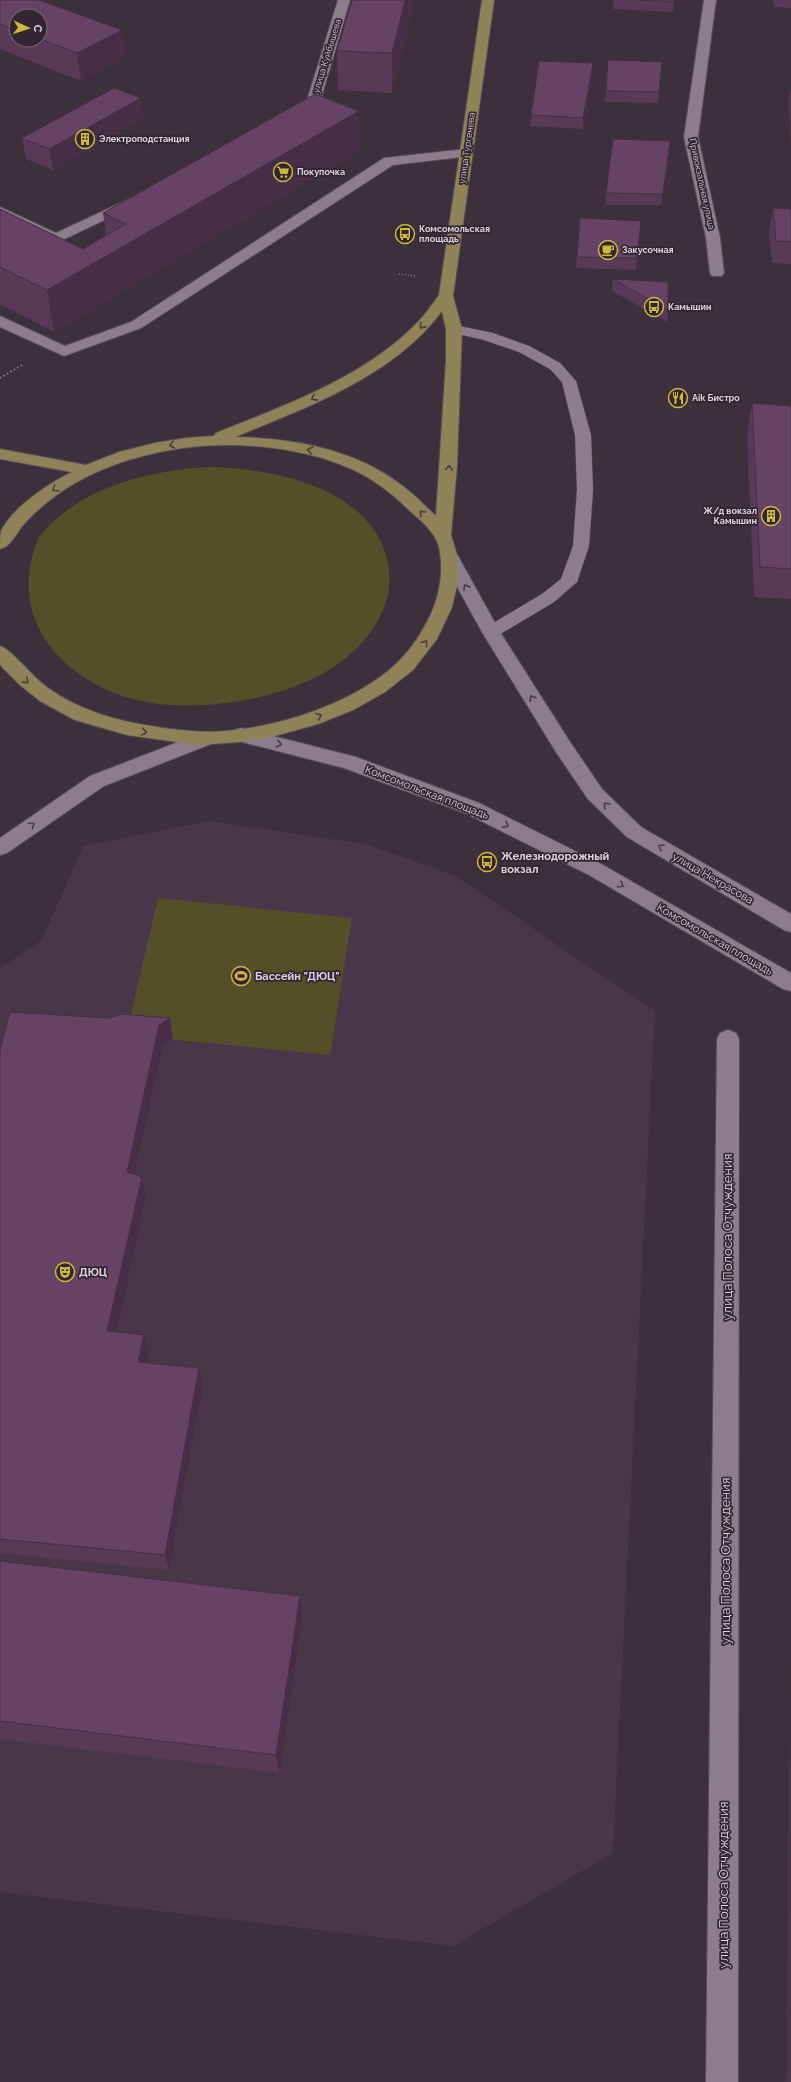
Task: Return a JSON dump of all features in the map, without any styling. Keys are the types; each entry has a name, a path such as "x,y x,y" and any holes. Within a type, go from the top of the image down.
{"main road":[{"name":"улица Тургенева","path":"446,296 488,0"},
{"path":"443,535 450,466 454,329 446,296"},
{"path":"211,441 303,404 353,377 395,350 421,328 446,296"},
{"name":"Комсомольская площадь","path":"0,544 9,529 36,502 61,485 89,470 138,452 177,444 211,441 253,441 295,446 323,453 352,463 376,476 403,494 443,535 449,556 450,583 439,620 427,641 412,659 396,674 371,692 342,707 295,724 241,734 204,739 148,733 120,727 80,714 46,696 31,686 17,673 0,652"},
{"path":"0,454 89,470"}],"street":[{"name":"улица Куйбышева","path":"289,122 310,112 344,0"},
{"name":"Привокзальная улица","path":"710,0 691,137 713,238 718,273"},
{"path":"0,321 64,351 136,326 390,161 466,153"},
{"path":"0,211 56,239 141,197"},
{"name":"Комсомольская площадь","path":"449,556 491,632 562,747 595,794 634,832"},
{"name":"Комсомольская площадь","path":"241,734 349,762 472,808 596,870 791,983"},
{"path":"0,848 97,781 204,739"},
{"name":"улица Некрасова","path":"634,832 791,924"},
{"name":"улица Полоса Отчуждения","path":"722,2082 728,1040"}],"lane":[{"path":"454,329 488,336 524,349 555,366 569,382 583,436 585,490 581,546 569,582 548,598 491,632"}],"path":[{"path":"399,274 420,277"}],"shaded area":[{"path":"211,467 235,468 287,477 312,485 336,496 357,511 373,529 385,552 389,570 389,588 385,606 377,622 359,646 337,665 310,680 280,692 218,704 187,705 159,704 129,698 101,687 75,671 54,651 38,627 30,600 30,570 39,537 55,520 74,505 117,484 164,472"},
{"path":"210,821 365,844 454,875 655,1011 613,1853 453,1946 0,1892 0,968 42,940 83,846"},
{"name":"Бассейн \"ДЮЦ\"","path":"158,898 352,918 330,1055 126,1035"},
{"path":"790,1668 791,2082 786,2082"}],"building":[{"path":"0,0 39,0 122,30 77,53 48,42 48,8 8,8 8,27 0,24"},
{"path":"352,0 405,0 392,53 337,51"},
{"path":"640,0 674,0 674,2"},
{"path":"608,60 662,62 659,92 606,91"},
{"path":"539,61 593,63 583,118 531,115"},
{"path":"114,88 141,98 49,149 22,138"},
{"path":"315,94 359,111 47,290 0,267 0,209 83,249 126,224 103,213"},
{"path":"613,139 670,141 663,194 606,193"},
{"path":"773,208 791,209 791,242 776,241"},
{"name":"Закусочная","path":"580,218 641,221 637,258 577,257"},
{"path":"613,279 668,282 668,310"},
{"name":"Ж/д вокзал Камышин","path":"752,403 791,406 791,569 760,567"},
{"name":"ДЮЦ","path":"10,1012 109,1018 121,1014 170,1018 159,1025 127,1172 142,1177 107,1331 144,1335 138,1362 199,1368 165,1555 0,1539 0,1050"},
{"path":"0,1561 300,1596 276,1755 0,1721"}],"place":[{"name":"Электроподстанция","path":"85,139"},
{"name":"Покупочка","path":"283,172"},
{"name":"Комсомольская площадь","path":"405,234"},
{"name":"Закусочная","path":"608,250"},
{"name":"Камышин","path":"654,307"},
{"name":"Aik Бистро","path":"678,398"},
{"name":"Ж/д вокзал Камышин","path":"771,516"},
{"name":"Железнодорожный вокзал","path":"487,862"},
{"name":"Бассейн \"ДЮЦ\"","path":"241,976"},
{"name":"ДЮЦ","path":"65,1272"}]}
